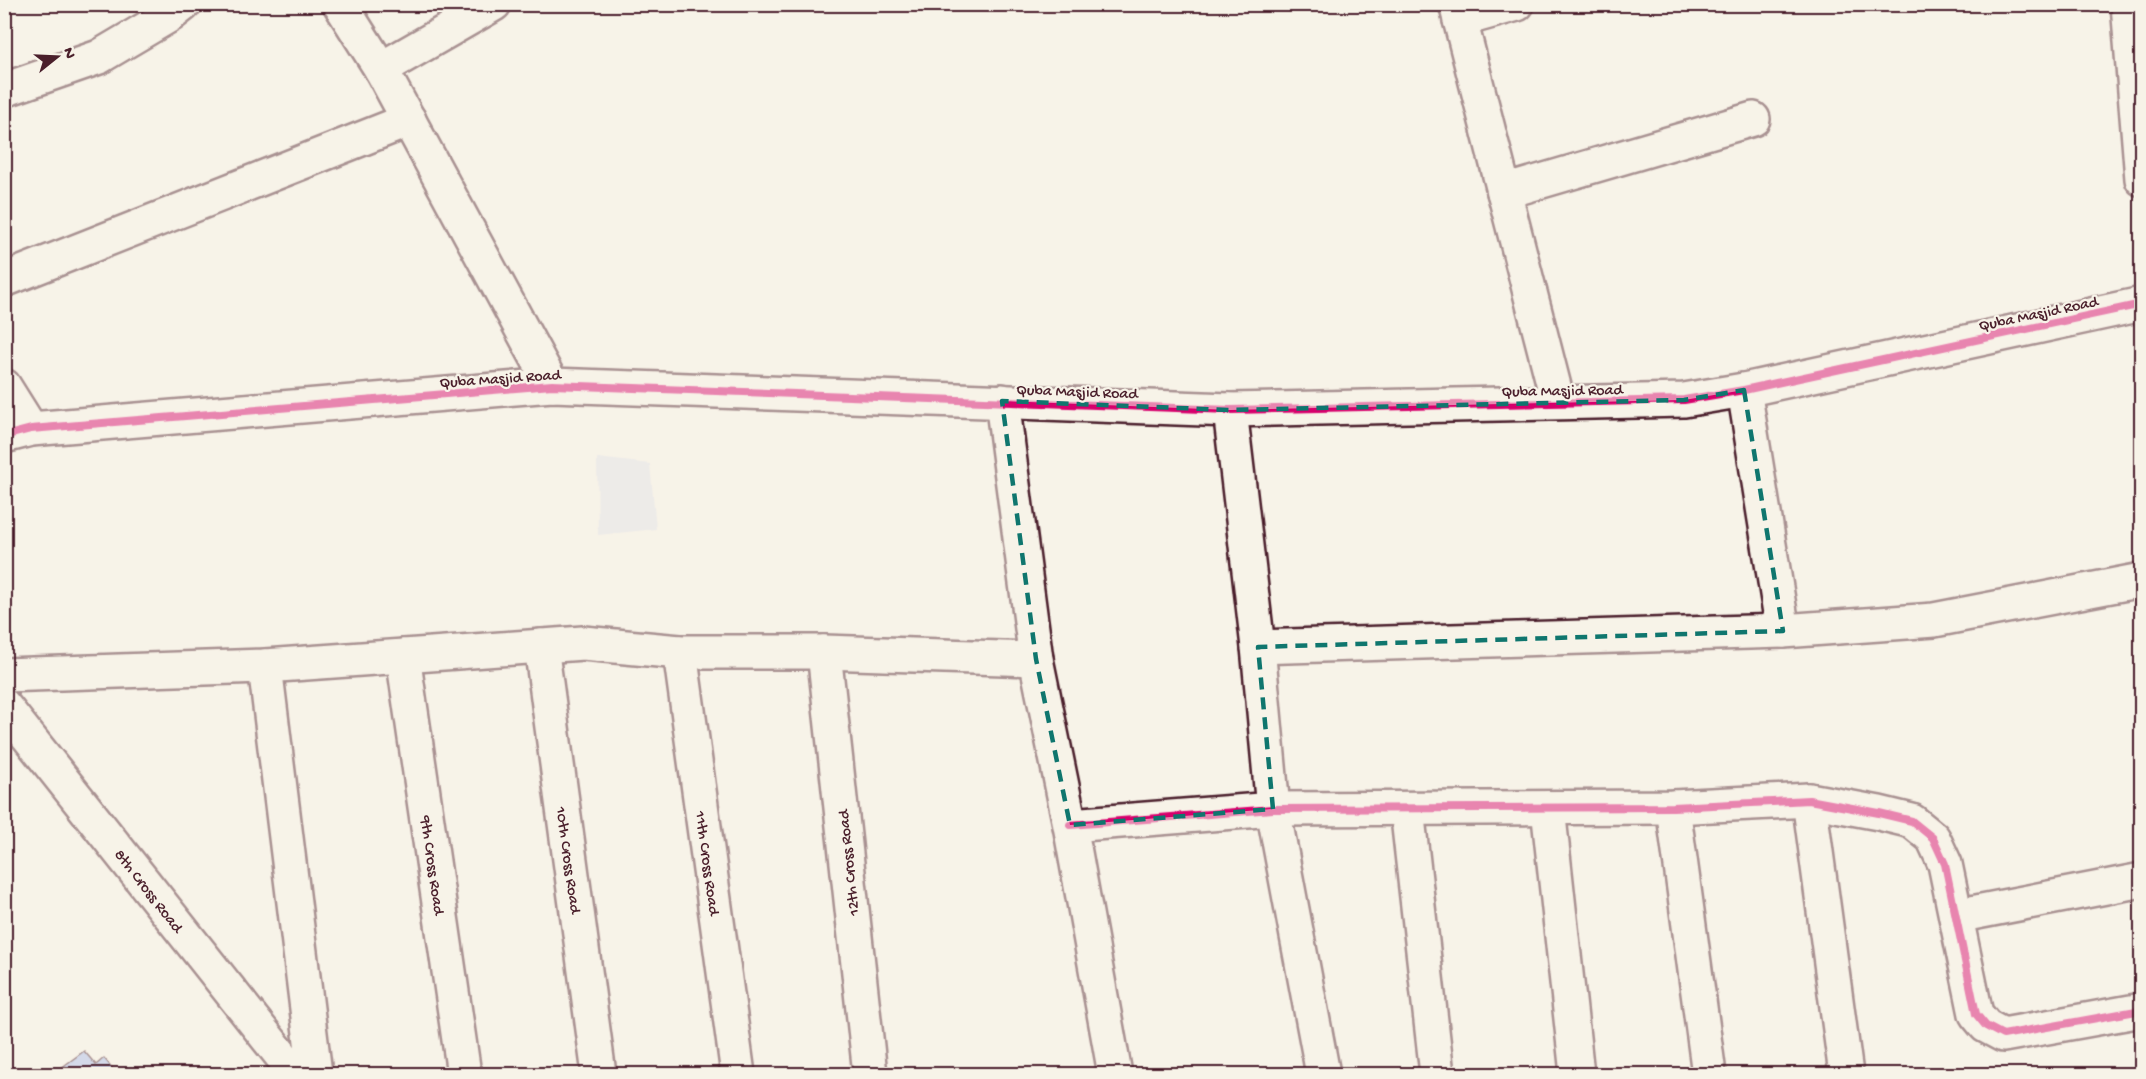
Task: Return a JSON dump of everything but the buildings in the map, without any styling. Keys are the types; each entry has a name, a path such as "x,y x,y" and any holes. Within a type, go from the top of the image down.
{"street":[{"path":"340,4 381,69 552,385"},
{"path":"381,69 494,4"},
{"path":"1517,4 1458,12 1558,402"},
{"path":"2128,4 2142,179"},
{"path":"4,90 99,57 172,8"},
{"path":"1504,192 1753,119"},
{"path":"4,280 409,120"},
{"name":"Quba Masjid Road","path":"18,433 552,385 1230,410 1684,399 1744,390 2142,304"},
{"path":"4,386 18,433"},
{"path":"1744,390 1784,631"},
{"path":"1002,401 1036,659 1070,825 1115,1074"},
{"path":"1230,410 1258,647 1273,809 1323,1074"},
{"path":"1258,647 1784,631 1934,620 2142,580"},
{"path":"4,675 265,666 583,643 680,652 824,652 1036,659"},
{"name":"10th Cross Road","path":"541,646 599,1074"},
{"name":"11th Cross Road","path":"680,652 738,1074"},
{"name":"12th Cross Road","path":"824,652 870,1074"},
{"name":"9th Cross Road","path":"404,656 464,1074"},
{"path":"265,666 315,1074"},
{"name":"8th Cross Road","path":"4,706 296,1074"},
{"path":"1070,825 1273,809 1673,807 1809,801 1879,813 1912,821 1933,838 1945,864 1976,1014 1986,1026 2004,1035 2142,1010"},
{"path":"1809,801 1846,1074"},
{"path":"1673,807 1709,1074"},
{"path":"1548,808 1577,1074"},
{"path":"1407,809 1437,1074"},
{"path":"1956,916 2142,880"}],"highlighted area":[{"path":"1744,390 1783,631 1258,647 1273,809 1070,825 1036,659 1002,401 1230,410 1684,400"}],"shaded area":[{"path":"597,458 650,464 656,529 598,535"}],"cycle path":[{"path":"4,436 31,429 552,385 1230,410 1684,400 1744,390 2142,304"},
{"path":"1070,825 1273,809 1673,807 1809,800 1912,821 1933,838 1945,864 1976,1014 1986,1026 2003,1035 2142,1010"}]}
